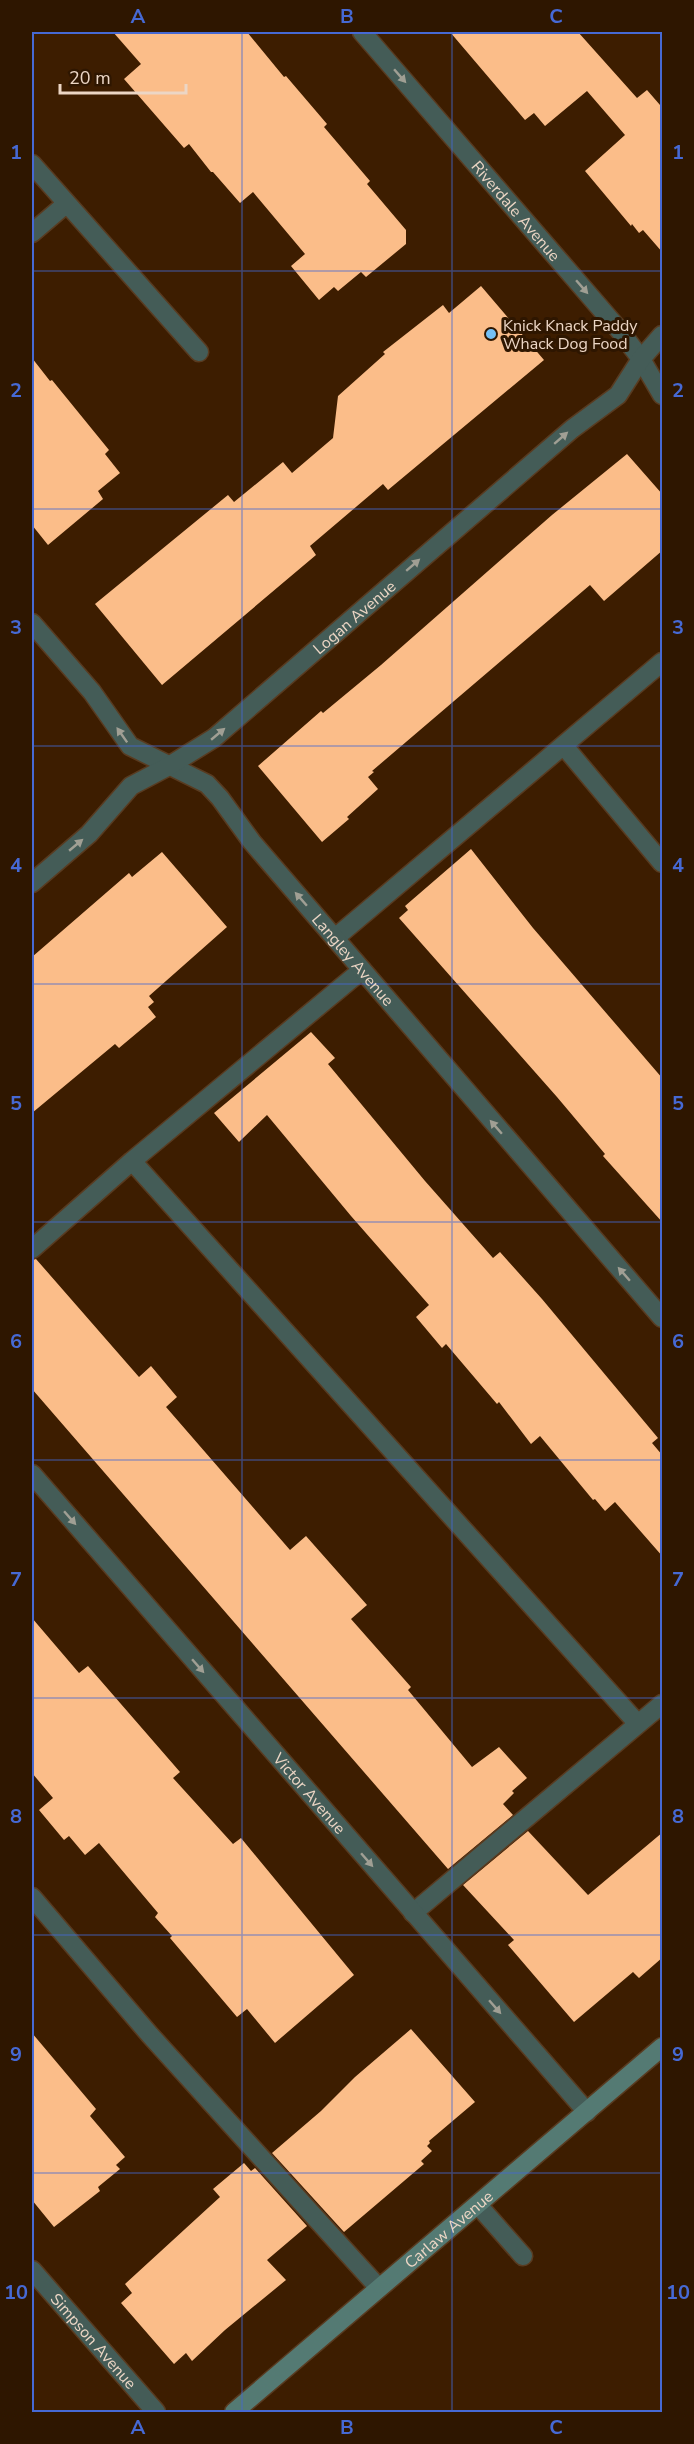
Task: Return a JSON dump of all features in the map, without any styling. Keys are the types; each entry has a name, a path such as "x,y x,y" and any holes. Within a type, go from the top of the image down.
{"main road":[{"name":"Carlaw Avenue","path":"234,2412 663,2047"}],"street":[{"name":"Riverdale Avenue","path":"362,32 608,317 641,359 663,395"},
{"path":"32,164 199,352"},
{"path":"32,233 66,204"},
{"name":"Logan Avenue","path":"32,883 89,834 131,786 214,738 554,445 618,395 641,359 663,335"},
{"name":"Langley Avenue","path":"32,623 92,692 130,746 207,784 220,798 252,842 663,1318"},
{"path":"335,938 663,662"},
{"path":"564,746 663,863"},
{"path":"32,1249 132,1161 362,970"},
{"path":"132,1161 638,1724"},
{"name":"Victor Avenue","path":"32,1474 587,2112"},
{"path":"413,1913 663,1704"},
{"path":"32,1897 150,2035 379,2288"},
{"path":"478,2205 523,2256"},
{"name":"Simpson Avenue","path":"32,2270 156,2412"}],"building":[{"path":"113,32 247,32 327,124 324,127 370,181 367,184 406,230 406,244 366,277 361,272 338,291 334,287 319,300 291,266 305,254 253,192 240,203 189,144 184,148 124,79 141,64"},
{"path":"450,32 578,32 637,98 647,90 660,105 663,103 663,253 643,230 639,233 632,224 631,226 585,171 625,135 587,91 545,126 534,113 525,120"},
{"path":"481,286 544,360 388,490 383,484 310,546 316,555 162,685 95,604 228,495 234,502 283,462 292,473 333,438 338,396 385,354 383,352 443,305 449,313"},
{"path":"32,358 109,450 105,454 120,473 98,491 103,499 48,545 32,525"},
{"path":"627,454 663,495 663,550 604,601 590,585 372,771 374,772 368,777 378,789 347,817 349,819 322,842 258,766 321,711 323,713 381,665 552,515"},
{"path":"471,849 533,928 663,1079 663,1223 603,1156 605,1154 557,1097 399,918 408,910 405,906"},
{"path":"162,852 227,927 149,996 154,1002 148,1007 156,1017 119,1048 115,1044 32,1113 32,957 129,873 132,877"},
{"path":"311,1032 335,1058 328,1064 425,1181 493,1258 500,1252 658,1438 652,1443 663,1456 663,1557 615,1502 605,1511 595,1499 593,1500 540,1436 531,1444 499,1402 497,1404 446,1344 442,1348 416,1317 429,1305 267,1115 239,1142 214,1113"},
{"path":"36,1259 139,1377 151,1366 177,1397 166,1407 290,1550 306,1536 367,1605 351,1619 411,1687 408,1690 472,1767 499,1747 527,1778 512,1791 514,1793 503,1804 513,1815 448,1869 32,1389 32,1260"},
{"path":"32,1618 79,1673 88,1666 180,1772 173,1778 233,1844 241,1838 354,1975 275,2043 247,2009 237,2017 170,1938 172,1936 155,1917 158,1913 99,1843 85,1855 69,1836 64,1840 39,1810 53,1798 32,1773"},
{"path":"528,1831 588,1895 663,1832 663,1957 639,1978 633,1972 574,2022 508,1945 514,1940 463,1885"},
{"path":"411,2029 475,2102 429,2141 427,2146 432,2151 421,2161 424,2164 344,2232 272,2153"},
{"path":"32,2033 96,2109 90,2116 125,2157 116,2165 120,2169 98,2187 100,2191 54,2227 32,2200"},
{"path":"244,2163 251,2171 255,2168 307,2226 267,2260 286,2280 225,2330 192,2361 186,2353 174,2364 121,2303 132,2293 125,2284 220,2197 213,2189"}],"place":[{"name":"Knick Knack Paddy Whack Dog Food","path":"491,334"}]}
